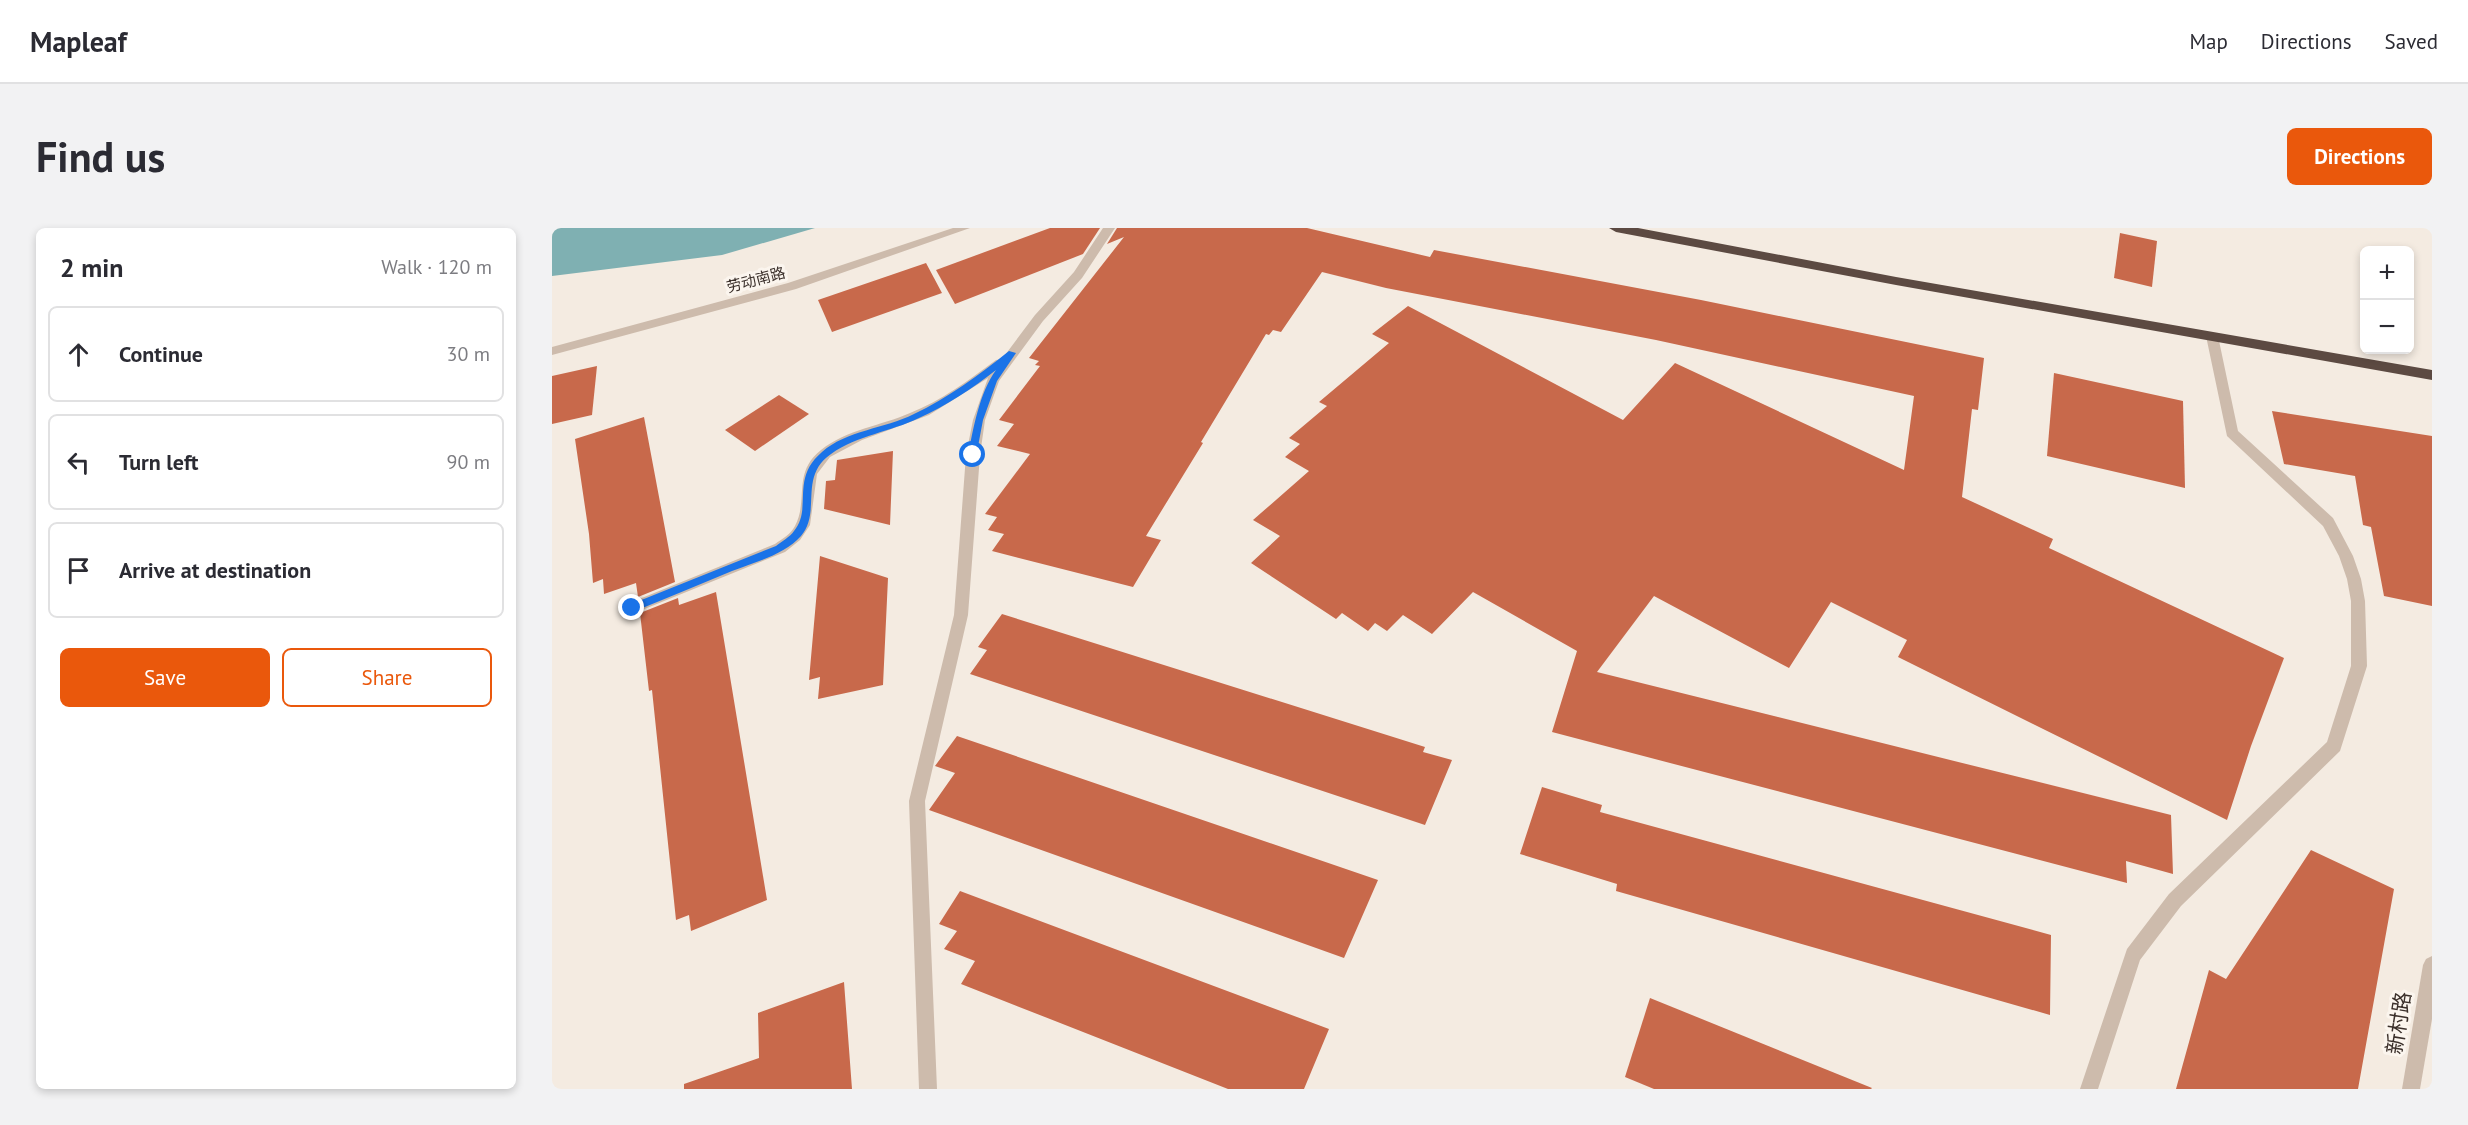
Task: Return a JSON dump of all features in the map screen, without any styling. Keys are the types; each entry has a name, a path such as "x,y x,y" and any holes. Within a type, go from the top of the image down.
{"highway":[{"path":"1616,228 1896,281 2425,374"}],"street":[{"name":"劳动南路","path":"552,351 792,286 964,228"},
{"path":"928,1089 917,801 961,615 973,455 979,420 993,380 1012,353 1078,275 1109,228"},
{"path":"2089,1089 2133,955 2175,900 2334,746 2359,666 2358,601 2354,579 2346,556 2328,522 2232,433 2212,336"},
{"path":"632,608 780,548 798,533 805,516 808,478 813,467 825,454 847,440 916,417 979,379 1012,353"},
{"name":"新村路","path":"2411,1089 2432,965"}],"water":[{"path":"552,228 815,228 722,255 552,276"}],"building":[{"path":"1050,228 1100,228 1083,254 955,304 936,270"},
{"path":"1117,228 1307,228 1430,257 1434,250 1701,300 1984,358 1978,410 1972,409 1962,497 2053,539 2049,548 2284,658 2251,746 2227,820 1898,657 1907,640 1831,602 1789,668 1654,596 1597,672 2171,815 2173,874 2126,861 2127,883 1552,732 1577,651 1473,592 1432,634 1403,615 1387,631 1375,623 1368,631 1342,613 1336,619 1251,563 1280,536 1253,520 1309,471 1285,457 1300,444 1289,438 1327,406 1319,402 1389,343 1372,334 1408,306 1623,420 1675,363 1904,470 1914,396 1656,340 1386,288 1322,272 1281,332 1273,330 1269,335 1266,334 1201,442 1203,443 1146,536 1161,540 1133,587 992,551 1004,534 988,530 997,517 985,514 1030,454 997,446 1014,424 999,420 1040,366 1035,365 1039,361 1029,358 1124,237 1107,244"},
{"path":"2120,233 2157,241 2152,287 2114,278"},
{"path":"926,263 942,293 832,332 818,300"},
{"path":"597,366 592,415 552,424 552,376"},
{"path":"2054,373 2183,401 2185,488 2047,456"},
{"path":"779,395 809,414 755,451 725,430"},
{"path":"2272,411 2432,436 2432,606 2384,596 2371,527 2363,525 2355,476 2284,464"},
{"path":"644,417 675,582 638,597 636,583 604,594 603,579 593,583 589,534 575,439"},
{"path":"893,451 890,525 824,509 826,481 835,480 837,460"},
{"path":"820,556 888,578 883,685 818,699 820,677 809,680"},
{"path":"716,592 767,900 691,931 689,915 676,920 652,690 649,691 640,613 678,598 679,605"},
{"path":"1002,614 1425,747 1423,752 1452,760 1425,825 970,674 987,650 978,647"},
{"path":"957,736 1378,880 1344,958 929,810 955,773 935,766"},
{"path":"1542,787 1602,805 1600,812 2051,935 2050,1015 1616,891 1617,884 1520,854"},
{"path":"2311,850 2394,889 2358,1089 2176,1089 2209,970 2226,979"},
{"path":"960,891 1329,1029 1304,1089 1228,1089 961,984 975,961 944,949 957,931 939,924"},
{"path":"844,982 852,1089 684,1089 684,1084 759,1058 758,1013"},
{"path":"1650,998 1872,1088 1654,1089 1625,1077"}],"route":[{"path":"632,608 780,548 798,533 805,516 808,478 813,467 825,454 847,440 916,417 979,379 1012,353 993,380 979,420 973,455"}]}
